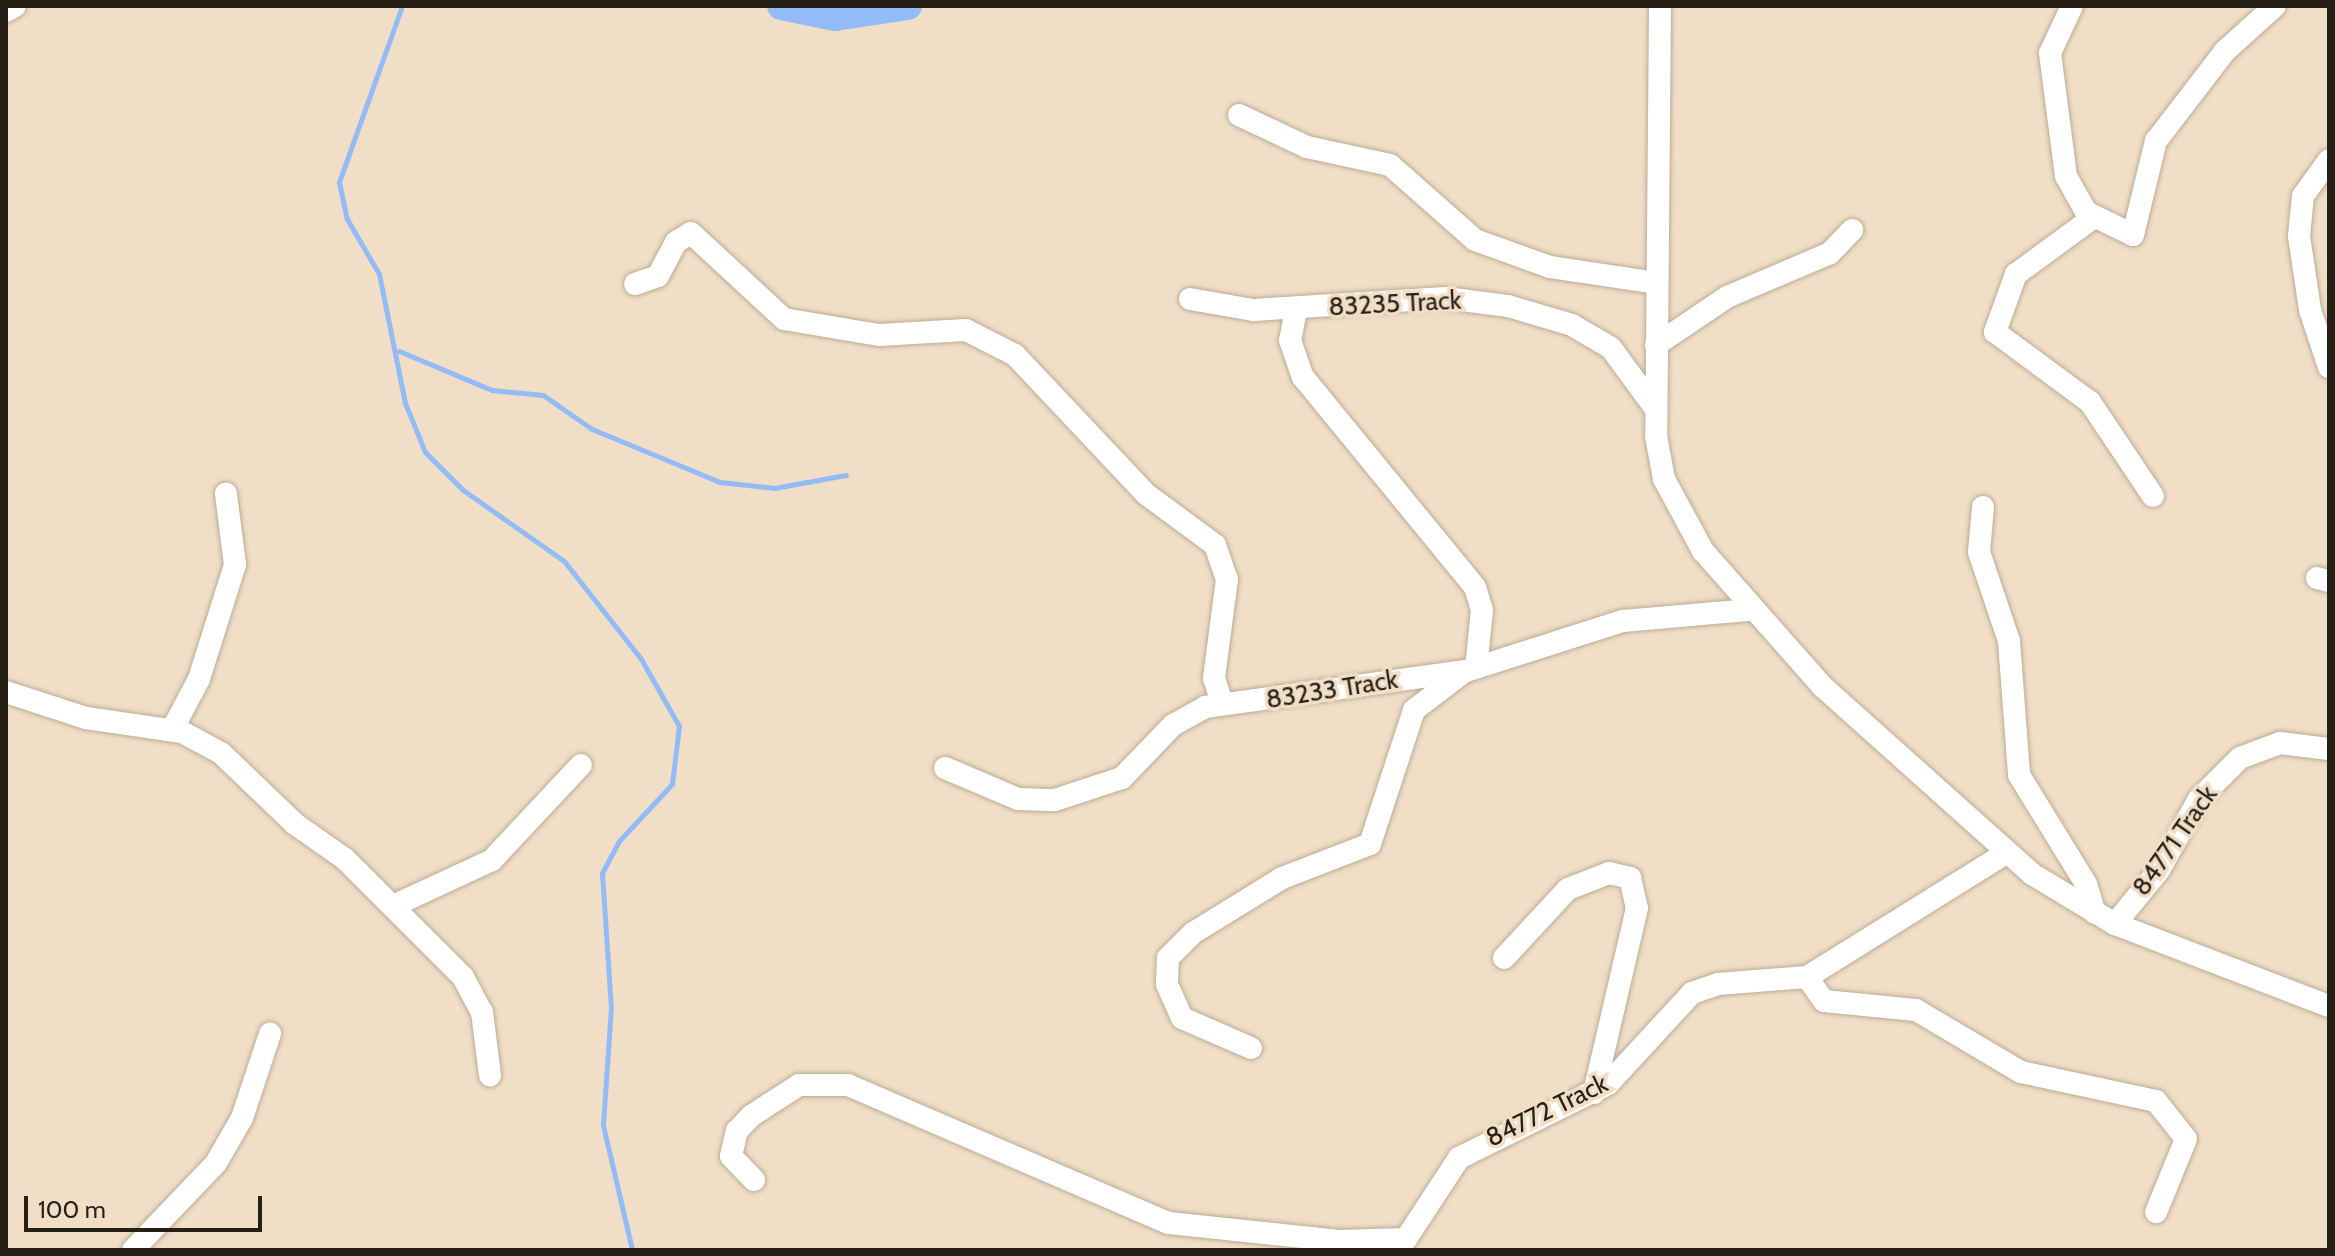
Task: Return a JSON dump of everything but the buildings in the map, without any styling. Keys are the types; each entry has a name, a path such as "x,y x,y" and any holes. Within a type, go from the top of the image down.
{"street":[{"path":"6,11 15,6"},
{"path":"1660,6 1656,409 1659,456 1675,505 1748,610 2006,853 2115,924 2329,1006"},
{"path":"2072,6 2051,42 2051,77 2066,176 2094,217 2125,234 2138,232 2139,187 2156,141 2225,51 2275,6"},
{"path":"1239,115 1307,147 1390,165 1475,240 1550,267 1657,283"},
{"path":"2329,160 2303,196 2299,236 2310,310 2329,367"},
{"path":"2094,217 2016,274 1995,332 2090,402 2153,496"},
{"path":"1656,345 1727,297 1839,248 1852,230"},
{"path":"635,284 658,276 676,242 691,233 784,319 879,335 966,330 1006,349 1146,494 1215,545 1227,579 1214,678 1223,705"},
{"name":"83235 Track","path":"1190,299 1296,310 1446,298 1508,306 1572,325 1611,348 1656,409"},
{"path":"1251,1048 1182,1018 1167,984 1168,958 1193,933 1282,878 1370,844 1414,710 1471,670 1482,610 1475,587 1456,555 1303,377 1290,340 1296,310"},
{"path":"172,730 199,679 235,565 226,494"},
{"path":"1983,507 1979,552 2009,641 2019,775 2086,884 2095,913"},
{"name":"83233 Track","path":"945,768 1018,799 1076,796 1138,767 1185,715 1223,705 1471,670 1623,621 1748,610"},
{"path":"6,692 86,718 172,730 221,753 393,906 474,993 486,1026 490,1075"},
{"name":"84771 Track","path":"2115,924 2159,870 2199,799 2240,758 2280,743 2329,749"},
{"path":"393,906 492,860 581,765"},
{"name":"84772 Track","path":"754,1180 731,1156 737,1131 751,1116 799,1085 848,1085 1187,1228 1339,1241 1415,1242 1459,1158 1495,1134 1594,1093 1692,993 1718,984 1807,977 2006,853"},
{"path":"1504,958 1568,889 1609,873 1630,878 1637,908 1594,1093"},
{"path":"1807,977 1824,1001 1916,1010 2021,1072 2156,1101 2186,1139 2156,1212"},
{"path":"133,1250 216,1163 242,1118 270,1034"}],"waterway":[{"path":"402,6 339,182 347,219 379,274 405,403 425,452 463,490 564,561 641,659 679,726 672,784 619,841 602,873 611,1007 603,1125 632,1250"},
{"path":"781,6 835,17 908,6"},
{"path":"399,351 492,390 543,395 592,429 720,482 774,488 846,475"}]}
